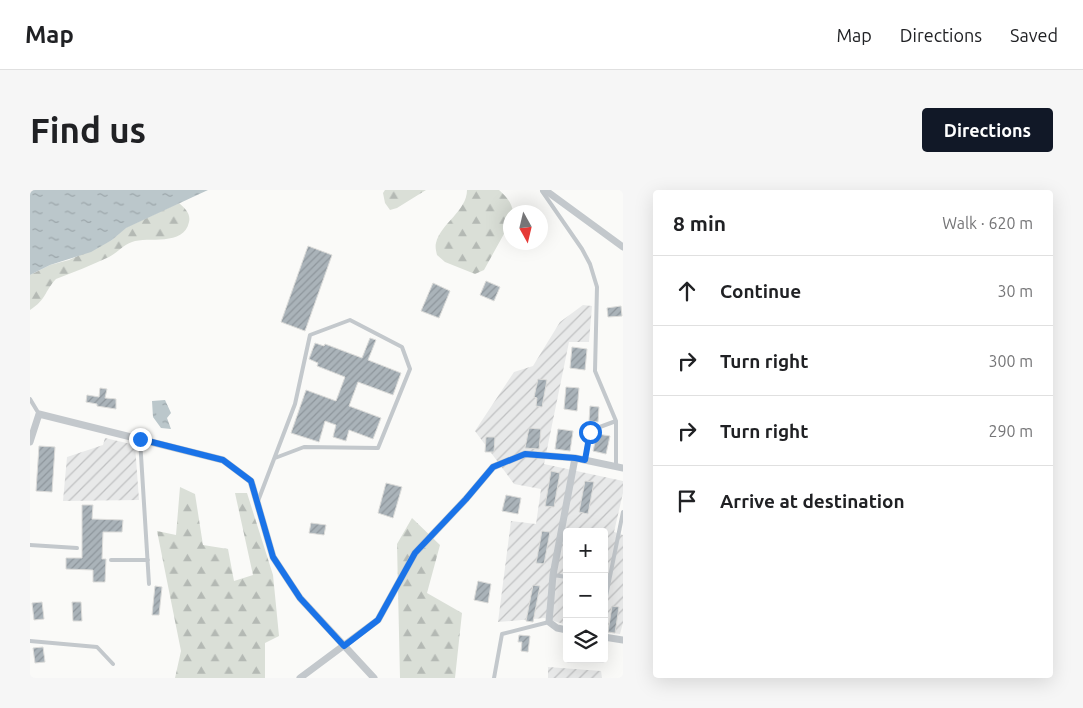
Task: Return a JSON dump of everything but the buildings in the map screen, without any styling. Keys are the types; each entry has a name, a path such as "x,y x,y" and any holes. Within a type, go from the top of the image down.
{"street":[{"path":"544,190 623,247"},
{"path":"30,442 39,414 223,460 251,481 273,557 300,598 374,678"},
{"path":"300,678 378,620 415,553 493,467 525,454 575,458 619,468"},
{"path":"563,629 557,628 549,622 553,575 575,458"},
{"path":"608,638 623,640"}],"lane":[{"path":"544,190 582,249 590,264 597,287 595,371 616,421 619,468"},
{"path":"257,504 274,458 295,404 310,335 350,320 402,347 410,369 378,448 304,448 274,458"},
{"path":"30,399 39,414"},
{"path":"585,460 590,432 616,421"},
{"path":"140,439 149,584"},
{"path":"608,576 623,512"},
{"path":"30,545 77,548"},
{"path":"111,560 148,560"},
{"path":"553,575 563,576"},
{"path":"494,678 502,634 549,622"},
{"path":"30,641 97,648 113,664"}],"shaded area":[{"path":"583,305 592,306 589,342 569,342 544,464 623,481 623,493 614,532 623,535 623,623 620,634 608,632 608,528 563,528 563,624 544,618 498,622 511,521 536,524 541,489 514,484 475,431 514,372 533,366 560,322"},
{"path":"105,438 135,445 139,500 63,501 67,457 103,445"},
{"path":"548,667 601,671 602,678 548,678"}],"green space":[{"path":"385,190 426,190 397,208 390,210 385,203 383,193"},
{"path":"467,190 499,190 510,205 503,205 503,236 484,270 475,274 445,262 437,255 436,249 436,243 443,229 459,211 466,197"},
{"path":"179,203 189,216 186,230 180,235 173,238 132,242 109,257 56,279 43,299 30,310 30,275 50,265 69,260 112,240 125,228"},
{"path":"180,487 195,494 203,545 228,549 234,581 253,575 235,493 247,493 273,575 279,636 265,643 265,678 175,678 181,651 157,531 176,535"},
{"path":"412,518 440,545 427,593 462,613 455,678 400,678 397,544"}],"water":[{"path":"30,190 208,190 126,228 112,240 91,252 50,265 30,275"},
{"path":"165,400 171,413 167,418 171,429 161,428 153,417 152,401"}],"route":[{"path":"140,439 223,460 251,481 273,557 300,598 344,646 378,620 415,553 493,467 525,454 585,460 590,432"}]}
